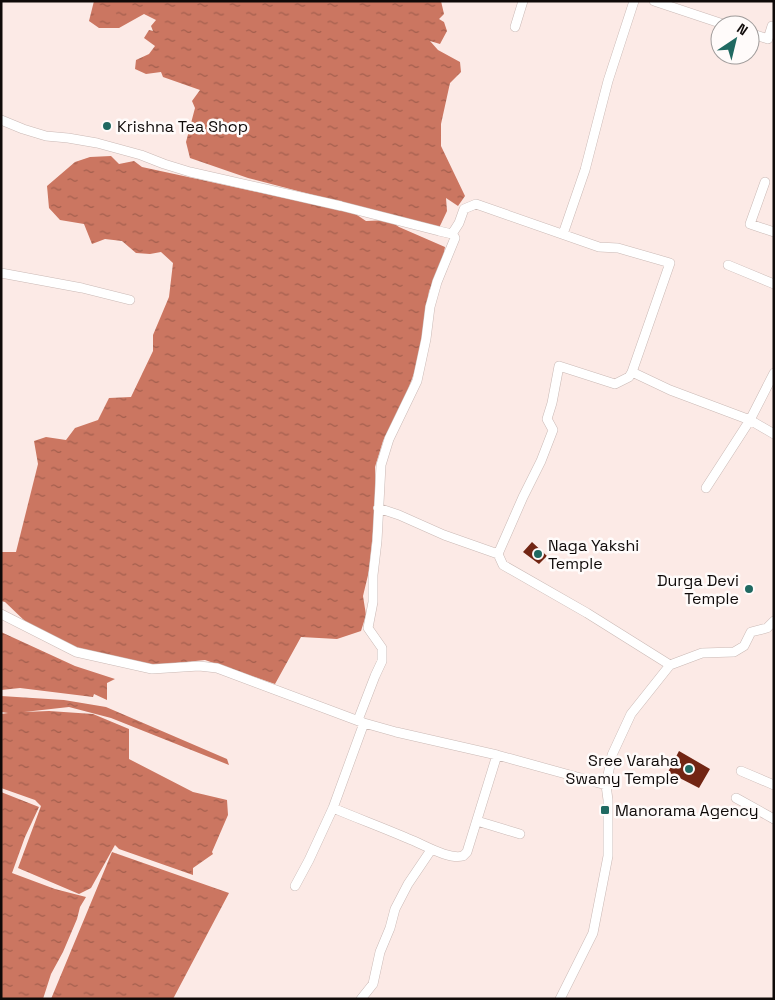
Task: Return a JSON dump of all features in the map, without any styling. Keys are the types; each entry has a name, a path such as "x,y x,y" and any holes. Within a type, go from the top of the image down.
{"street":[{"path":"515,27 523,1"},
{"path":"563,234 584,170 608,81 634,1"},
{"path":"654,1 710,20"},
{"path":"760,36 768,39 772,26 774,26"},
{"path":"1,120 46,136 97,143 141,155 190,172 452,234 455,238 437,282 430,307 426,340 417,381 389,438 381,465 373,576 373,602 368,628 382,648 382,661 375,676 333,808 295,886"},
{"path":"765,182 750,224 774,232"},
{"path":"452,234 459,223 464,208 476,204 599,247 618,248 670,263 632,372 628,377 615,384 558,366 552,403 547,419 553,430 541,461 498,554"},
{"path":"728,265 774,284"},
{"path":"1,272 82,288 130,300"},
{"path":"632,372 670,390 750,420 774,434"},
{"path":"706,488 750,420 774,373"},
{"path":"378,508 444,535 498,554 503,565 670,665"},
{"path":"1,614 76,652 152,669 199,666 217,668 396,732 606,785"},
{"path":"560,999 593,933 608,856 608,800 606,785 612,755 630,714 670,665 702,653 734,652 744,646 752,632 767,628 774,621"},
{"path":"333,808 412,840 431,850 459,858 467,852 497,756"},
{"path":"741,771 774,785"},
{"path":"736,798 774,819"},
{"path":"477,821 520,834"},
{"path":"361,999 372,984 380,952 390,928 395,909 408,884 431,850"}],"water":[{"path":"94,1 441,1 444,14 439,19 444,22 447,31 440,44 430,41 438,50 460,62 461,72 450,83 441,124 441,146 465,196 458,206 446,198 447,211 439,228 248,178 190,158 186,142 195,108 192,101 200,90 163,77 161,72 146,74 135,69 136,60 149,54 155,46 144,38 149,30 153,31 151,26 156,20 144,14 119,28 99,28 89,21"},
{"path":"111,156 119,164 134,161 142,167 354,213 366,221 389,220 399,227 445,247 442,263 429,291 420,357 406,395 383,441 375,467 376,515 369,571 363,596 366,615 361,631 337,639 301,637 275,684 205,660 147,666 73,649 27,623 5,602 1,601 1,552 16,552 38,464 34,441 46,437 66,440 75,428 98,420 109,398 131,397 153,351 153,335 169,297 173,263 161,252 150,254 136,253 122,241 105,239 92,244 84,224 60,220 49,208 47,186 75,162 90,157"},
{"path":"1,632 75,666 115,679 107,683 107,700 94,694 93,697 20,688 1,690"},
{"path":"1,696 64,700 106,707 227,759 229,765 111,718 69,707 24,712 49,711 93,714 129,729 129,759 193,792 227,800 228,815 212,852 213,854 193,868 193,875 119,849 115,845 91,888 79,894 18,868 41,806 35,800 1,788 1,714 8,713 1,712"},
{"path":"1,792 39,807 25,837 12,873 55,889 86,897 80,907 63,952 51,974 43,999 1,999"},
{"path":"112,852 229,893 173,999 51,999"}],"building":[{"path":"532,542 547,556 539,564 523,552"},
{"path":"679,751 710,769 699,788 668,772"}],"place":[{"name":"Krishna Tea Shop","path":"107,126"},
{"name":"Naga Yakshi Temple","path":"538,554"},
{"name":"Durga Devi Temple","path":"749,589"},
{"name":"Sree Varaha Swamy Temple","path":"689,769"},
{"name":"Manorama Agency","path":"605,810"}]}
